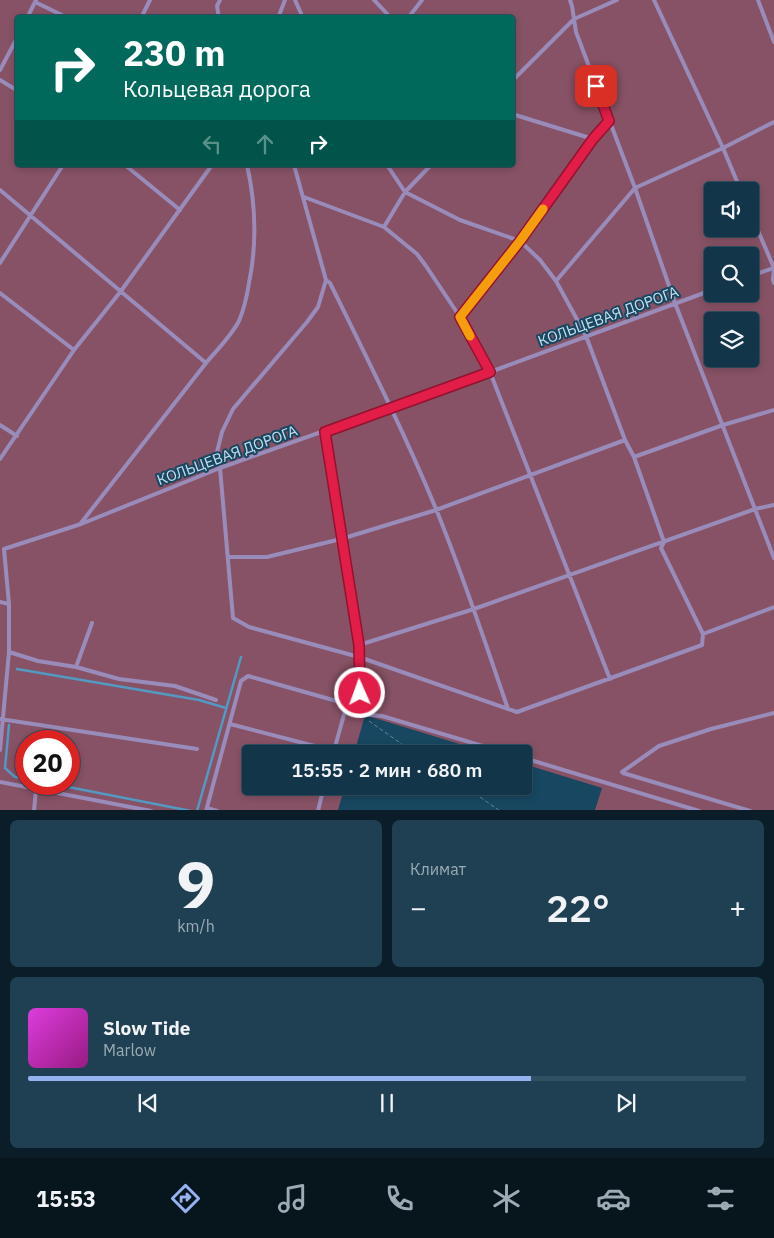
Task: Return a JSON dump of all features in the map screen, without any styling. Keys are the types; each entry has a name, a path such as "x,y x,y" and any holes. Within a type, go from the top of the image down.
{"lane":[{"path":"142,15 150,0"},
{"path":"218,15 217,6 220,0"},
{"path":"279,15 285,0"},
{"path":"295,0 302,15"},
{"path":"374,0 389,15"},
{"path":"410,15 422,0"},
{"path":"570,0 576,32 635,188 675,303 774,558"},
{"path":"515,79 574,19 617,0"},
{"path":"654,0 737,182"},
{"path":"758,0 774,42"},
{"path":"29,15 36,1 62,15"},
{"path":"0,70 15,42"},
{"path":"0,80 15,88"},
{"path":"515,115 593,139"},
{"path":"460,317 520,241 593,139 609,121"},
{"path":"556,281 635,188 723,148 774,122"},
{"path":"0,263 62,167"},
{"path":"127,167 180,210"},
{"path":"0,459 74,350 121,292 211,167"},
{"path":"81,524 226,339 238,321 246,299 255,241 255,209 247,167"},
{"path":"295,167 326,280 318,307 233,409 222,432 216,456 220,468 233,618 250,627 359,657 517,712 702,645 703,634 662,548 664,542 634,457 625,440 586,336 556,281 540,260 520,241 460,220 405,192 388,167"},
{"path":"384,227 405,192 429,167"},
{"path":"0,190 206,363"},
{"path":"304,197 384,227 417,254 460,317 490,372 610,679"},
{"path":"759,233 774,268 774,283"},
{"path":"759,273 774,268"},
{"path":"326,280 330,283 392,408 436,510 474,609 508,709"},
{"path":"0,293 74,350"},
{"name":"КОЛЬЦЕВАЯ ДОРОГА","path":"2,548 81,524 220,468 392,408 704,293"},
{"path":"634,457 723,425 774,410"},
{"path":"0,425 17,436"},
{"path":"325,432 359,645 360,693 357,705 361,714 382,716 480,745"},
{"path":"228,557 267,557 341,539 436,510 625,440"},
{"path":"359,645 474,609 774,505"},
{"path":"0,750 10,652 9,604 2,548"},
{"path":"0,602 9,604"},
{"path":"703,634 774,607"},
{"path":"76,667 92,623"},
{"path":"10,652 38,661 76,667 119,679 174,686 216,700"},
{"path":"217,810 206,809 241,682 248,676 347,704 357,705"},
{"path":"336,745 347,704"},
{"path":"750,810 622,772 659,746 711,729 774,713"},
{"path":"2,719 197,749"},
{"path":"230,724 308,745"},
{"path":"532,760 699,810"},
{"path":"0,782 15,785"},
{"path":"34,810 35,795"},
{"path":"69,795 151,810"},
{"path":"318,810 322,795"}],"path":[{"path":"361,714 404,745"},
{"path":"478,795 500,810"}],"shaded area":[{"path":"0,0 774,0 774,810 595,810 602,788 532,766 532,745 463,745 365,715 357,745 242,745 242,795 342,795 338,810 0,810"}],"waterway":[{"path":"197,810 241,657"},
{"path":"17,669 199,700 226,708"},
{"path":"9,725 5,768 15,777"},
{"path":"80,789 186,810"}],"slow traffic":[{"path":"470,336 460,317 543,209"}],"route":[{"path":"360,693 359,645 325,432 490,372 460,317 520,241 593,139 609,121 596,86"}]}
